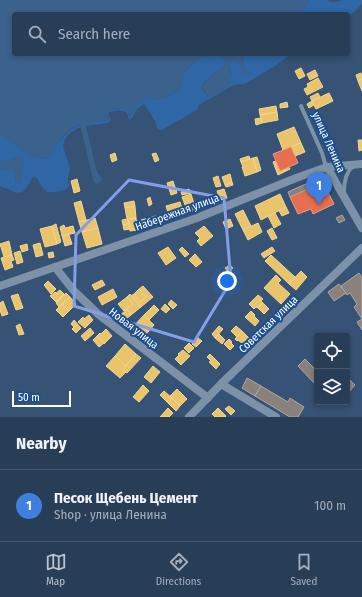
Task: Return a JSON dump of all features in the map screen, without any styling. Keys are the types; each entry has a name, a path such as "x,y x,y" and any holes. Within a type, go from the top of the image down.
{"street":[{"name":"Набережная улица","path":"0,286 197,218 327,167 359,164"},
{"name":"улица Ленина","path":"327,167 362,228"},
{"name":"Советская улица","path":"190,417 221,384 362,248"},
{"name":"Новая улица","path":"55,267 74,291 98,314 208,398"},
{"path":"221,384 276,417"}],"lane":[{"name":"улица Ленина","path":"301,106 327,167"},
{"path":"344,197 346,176 351,168 359,164"}],"highlighted area":[{"path":"129,180 224,198 231,281 194,342 74,306 76,235"}],"shaded area":[{"path":"0,0 308,0 304,8 298,12 12,12 12,56 207,56 198,59 188,67 182,78 179,91 158,100 148,97 133,111 130,117 128,111 125,109 109,110 105,114 109,120 89,123 86,126 97,172 102,180 97,184 93,180 80,124 70,130 62,138 50,157 39,159 29,155 3,135 0,135"},
{"path":"308,0 327,0 334,2 342,0 362,0 362,4 350,15 350,12 298,12 304,8"},
{"path":"207,56 220,56 225,61 224,66 208,79 202,87 203,91 208,96 231,73 229,65 231,61 235,61 245,71 242,60 243,56 288,56 245,84 230,87 199,105 197,110 162,130 158,130 155,121 144,104 136,110 133,117 129,120 127,113 115,111 108,113 111,121 108,123 86,126 89,122 109,119 105,114 109,110 125,109 128,111 129,116 137,105 148,97 158,100 179,91 182,78 188,67 198,59"},
{"path":"221,56 244,56 245,70 249,73 248,75 245,75 235,61 231,61 229,65 231,79 229,86 210,97 202,88 203,85 224,66 225,61"},
{"path":"81,124 81,127 69,134 65,139 63,146 70,168 68,179 69,186 65,190 59,192 47,192 37,178 33,177 26,189 20,193 0,186 0,170 15,171 16,182 20,182 23,160 14,158 9,161 0,161 0,135 3,135 29,155 40,159 50,157 62,138"},
{"path":"19,156 22,157 23,160 21,179 18,183 16,182 15,171 0,170 0,161 9,161"}],"building: Homes":[{"path":"301,68 305,76 299,79 295,71"},
{"path":"315,70 318,76 310,80 307,74"},
{"path":"361,73 362,79 358,81 356,75"},
{"path":"318,78 323,87 307,95 304,89 308,87 307,84"},
{"path":"362,79 362,91 358,81"},
{"path":"318,93 320,97 312,101 310,97"},
{"path":"329,93 333,101 316,109 312,101"},
{"path":"312,101 314,105 309,108 307,104"},
{"path":"287,102 288,107 280,108 280,104"},
{"path":"276,106 277,112 260,115 259,109"},
{"path":"277,112 278,120 262,123 260,115"},
{"path":"261,118 262,123 256,125 255,119"},
{"path":"294,127 301,143 283,150 277,134"},
{"path":"358,140 362,140 362,150 359,151"},
{"path":"301,143 305,152 295,156 291,147"},
{"path":"115,153 117,160 112,162 110,155"},
{"path":"156,153 159,160 155,162 152,154"},
{"path":"249,156 250,159 241,162 240,159"},
{"path":"257,157 261,170 257,172 253,158"},
{"path":"253,158 257,172 245,176 241,162"},
{"path":"276,161 280,171 289,167 290,169 278,175 273,162"},
{"path":"230,174 232,182 225,185 222,177"},
{"path":"218,176 221,186 216,187 213,178"},
{"path":"77,179 80,191 74,193 71,181"},
{"path":"173,181 177,193 171,195 167,183"},
{"path":"232,182 233,185 226,187 225,185"},
{"path":"189,189 191,193 182,195 181,192"},
{"path":"224,189 227,198 220,200 217,191"},
{"path":"191,194 196,210 188,213 182,197"},
{"path":"280,194 286,207 261,220 255,206"},
{"path":"150,197 152,204 149,206 147,199"},
{"path":"81,201 86,220 79,222 74,203"},
{"path":"134,201 135,206 125,208 124,203"},
{"path":"180,202 184,214 170,219 166,206"},
{"path":"135,206 136,218 127,219 125,208"},
{"path":"286,207 289,213 282,216 279,211"},
{"path":"243,210 251,226 243,230 235,214"},
{"path":"275,213 281,224 274,228 268,216"},
{"path":"156,216 158,223 144,228 141,220"},
{"path":"95,218 98,228 82,232 79,222"},
{"path":"136,218 138,230 130,231 128,219"},
{"path":"128,219 129,224 123,225 122,220"},
{"path":"230,219 233,226 226,229 223,222"},
{"path":"258,223 262,232 248,240 243,230"},
{"path":"56,224 61,242 57,244 52,226"},
{"path":"129,224 130,229 124,230 123,225"},
{"path":"64,225 65,228 73,226 75,233 62,236 60,227"},
{"path":"52,226 57,244 45,247 40,229"},
{"path":"204,226 213,236 201,246 197,241 200,238 195,233"},
{"path":"98,228 102,244 87,248 82,232"},
{"path":"272,228 277,238 272,240 267,231"},
{"path":"69,235 72,244 65,246 62,236"},
{"path":"9,241 12,255 4,257 0,244"},
{"path":"40,243 43,255 36,257 33,245"},
{"path":"27,244 28,250 22,252 20,246"},
{"path":"168,247 176,258 166,265 158,253"},
{"path":"182,247 189,254 185,257 179,250"},
{"path":"272,247 275,251 264,258 261,254"},
{"path":"20,251 23,262 17,264 14,253"},
{"path":"53,252 54,257 49,258 48,253"},
{"path":"195,254 202,262 196,267 189,260"},
{"path":"12,255 14,260 11,261 13,267 5,270 1,258"},
{"path":"271,255 295,277 289,284 265,261"},
{"path":"230,265 233,268 228,272 225,268"},
{"path":"301,271 307,277 296,290 289,284"},
{"path":"276,275 281,280 278,283 290,294 281,304 264,288"},
{"path":"102,280 105,285 95,290 92,285"},
{"path":"48,281 56,289 51,294 44,285"},
{"path":"143,286 153,297 141,307 131,296 134,294 140,302 146,297 139,289"},
{"path":"113,289 117,297 102,305 98,297"},
{"path":"139,289 146,297 140,302 134,294"},
{"path":"60,290 64,294 56,302 50,296"},
{"path":"66,293 70,297 59,307 56,303"},
{"path":"18,294 23,308 16,310 11,296"},
{"path":"130,294 141,307 131,315 127,309 133,304 127,297"},
{"path":"258,295 263,299 261,301 263,303 258,308 256,307 254,309 249,304"},
{"path":"70,297 76,304 69,311 62,304"},
{"path":"127,297 133,304 124,311 118,304"},
{"path":"171,300 177,305 173,309 168,304"},
{"path":"3,301 8,314 2,316 0,303"},
{"path":"263,303 269,309 264,314 258,308"},
{"path":"62,304 69,311 63,317 56,310"},
{"path":"165,304 170,309 166,313 161,309"},
{"path":"154,305 159,310 149,320 144,315"},
{"path":"127,309 131,315 121,323 117,318"},
{"path":"251,311 259,321 255,326 245,317"},
{"path":"89,315 93,320 85,328 78,322 83,317 84,319"},
{"path":"144,315 154,325 143,338 132,328"},
{"path":"74,320 81,328 76,333 72,329 74,327 71,324"},
{"path":"20,324 24,334 19,335 16,326"},
{"path":"219,326 223,329 215,338 212,334"},
{"path":"236,326 242,331 237,337 231,331"},
{"path":"90,328 94,333 85,341 81,336"},
{"path":"106,329 112,336 104,344 97,336"},
{"path":"242,331 250,339 244,345 235,339"},
{"path":"219,334 225,340 222,344 215,338"},
{"path":"97,336 104,343 99,347 93,340"},
{"path":"198,338 202,341 196,347 192,344"},
{"path":"229,339 234,346 230,350 224,344"},
{"path":"189,343 194,348 189,353 184,348"},
{"path":"125,344 136,354 126,366 115,356"},
{"path":"183,350 190,356 181,365 175,359"},
{"path":"136,354 141,358 127,373 123,370"},
{"path":"210,354 220,364 216,369 209,362 211,361 207,357"},
{"path":"115,356 126,366 123,370 126,372 120,378 106,366"},
{"path":"153,366 160,372 151,383 144,377"},
{"path":"143,385 149,391 139,402 133,397"},
{"path":"177,389 187,399 180,406 170,396"},
{"path":"164,391 172,398 167,402 160,395"},
{"path":"172,398 180,406 176,411 167,402"},
{"path":"229,406 235,411 231,415 225,409"},
{"path":"168,408 173,413 169,417 160,417"},
{"path":"218,408 226,416 225,417 215,417 212,414"}],"building: Shops":[{"path":"291,147 298,163 280,171 273,154"},
{"path":"317,184 321,193 327,190 334,204 313,214 311,209 298,214 290,197"}],"building: Industry":[{"path":"310,182 312,187 290,197 288,192"},
{"path":"342,215 345,220 339,223 336,218"},
{"path":"359,273 362,278 362,319 354,307 357,304 350,293 347,295 341,286"},
{"path":"339,284 346,293 334,301 328,292"},
{"path":"362,319 362,330 357,322"},
{"path":"305,359 314,368 314,383 298,366"},
{"path":"247,378 261,386 255,396 242,388"},
{"path":"350,380 355,385 350,391"},
{"path":"261,386 288,402 290,398 304,407 298,417 290,417 255,396"}],"place":[{"name":"Песок Щебень Цемент","path":"319,205"}]}
